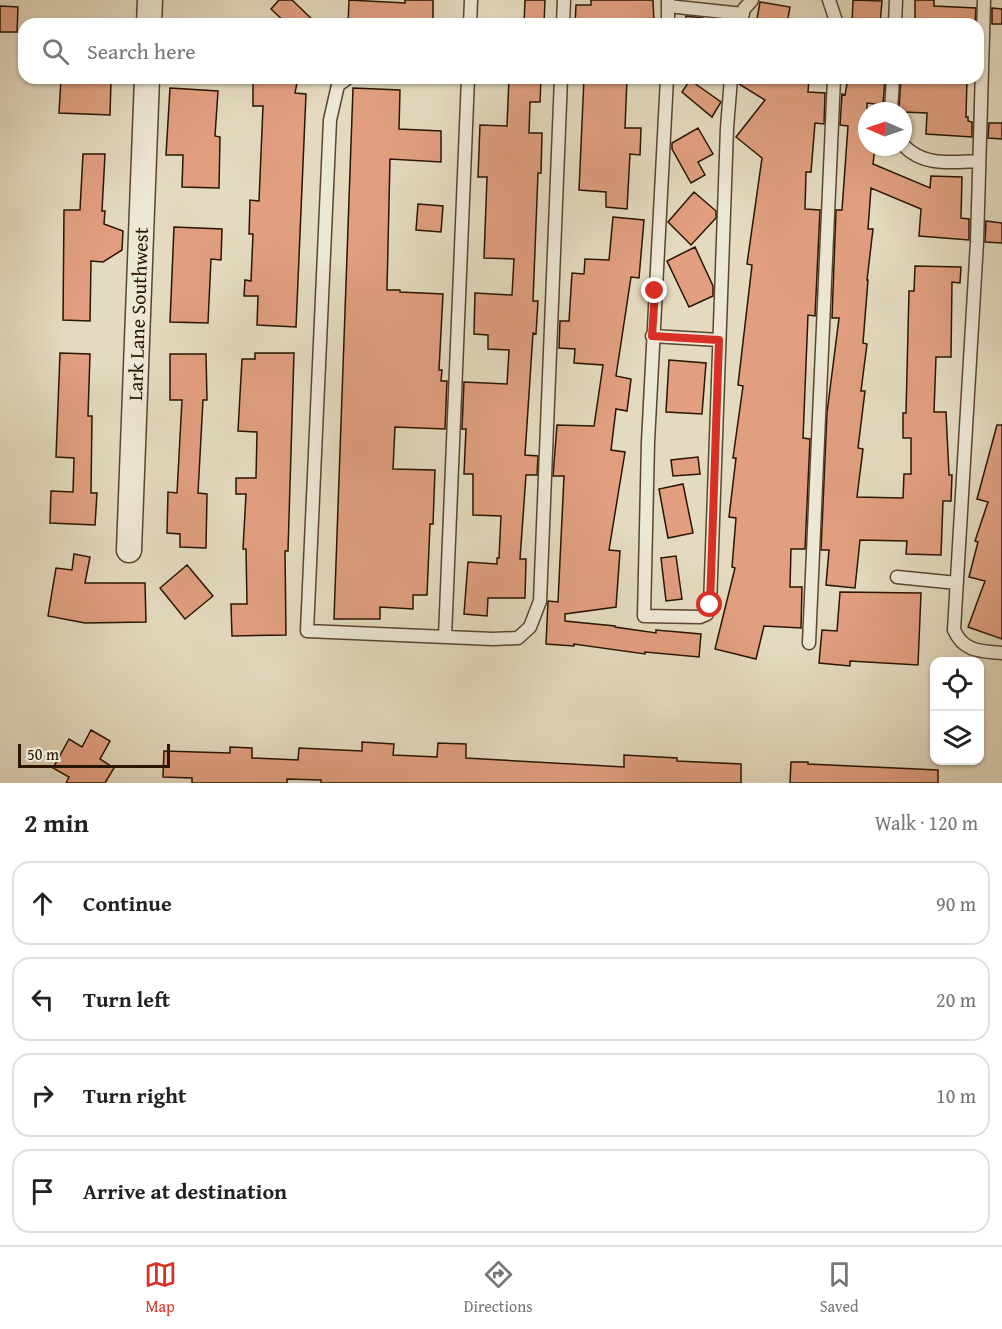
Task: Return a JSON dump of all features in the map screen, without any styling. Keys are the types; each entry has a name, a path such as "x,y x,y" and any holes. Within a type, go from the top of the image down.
{"street":[{"path":"149,18 150,0"},
{"name":"Lark Lane Southwest","path":"129,550 147,84"}],"lane":[{"path":"470,18 471,0"},
{"path":"563,18 564,0"},
{"path":"742,18 752,0"},
{"path":"829,0 835,18"},
{"path":"895,18 896,0"},
{"path":"983,18 984,0"},
{"path":"668,3 736,18"},
{"path":"339,84 330,120 307,631 493,639 518,638 530,627 540,602 561,84"},
{"path":"445,636 468,84"},
{"path":"667,84 652,336 644,616 700,617 707,614 710,605 731,84"},
{"path":"809,643 834,84"},
{"path":"892,102 893,84"},
{"path":"981,84 977,254 954,630 959,641 975,650 1002,653"},
{"path":"912,154 935,163 979,161"},
{"path":"652,336 719,340"},
{"path":"897,577 957,583"}],"building":[{"path":"279,0 292,0 311,18 281,18 271,9"},
{"path":"349,0 405,3 405,0 433,0 433,18 348,18"},
{"path":"525,0 545,0 544,18 524,18"},
{"path":"591,0 653,0 654,18 575,18 576,5 591,5"},
{"path":"853,0 882,1 881,18 852,18"},
{"path":"915,0 934,0 934,6 976,8 975,18 915,18"},
{"path":"760,2 790,7 788,18 757,18"},
{"path":"0,6 18,7 17,32 0,32"},
{"path":"992,8 1002,9 1002,24 992,24"},
{"path":"61,84 111,84 110,115 59,113"},
{"path":"253,84 297,84 295,93 306,94 296,327 257,325 258,296 244,296 245,280 251,281 253,234 249,234 250,200 259,201 263,106 253,106"},
{"path":"509,84 541,84 540,102 530,102 529,133 542,133 541,173 538,173 533,301 538,301 536,334 533,333 525,455 538,456 537,475 526,475 520,559 526,559 525,598 488,598 487,616 464,614 468,562 497,564 501,516 473,515 473,474 464,474 466,429 462,429 464,382 507,384 509,350 488,349 488,335 474,334 475,293 512,295 514,259 484,258 487,177 478,177 480,125 507,126"},
{"path":"584,84 627,84 625,128 641,128 640,155 630,154 627,209 606,207 606,192 579,190"},
{"path":"687,84 696,84 721,102 712,117 682,92"},
{"path":"739,84 809,84 808,92 825,93 824,124 815,123 811,172 806,172 805,209 820,210 815,316 808,315 803,438 810,439 805,549 791,549 790,587 802,587 801,628 764,626 756,659 715,649 735,568 732,567 736,518 729,517 736,458 733,458 743,386 738,385 752,265 747,264 762,158 736,137 765,100"},
{"path":"847,84 885,84 883,102 858,102 858,156 874,156 873,164 930,188 931,176 962,177 961,218 969,219 969,240 919,236 921,209 871,188 868,229 873,229 863,343 867,344 861,391 865,391 858,448 863,449 857,497 903,498 904,474 911,474 911,438 903,438 903,413 906,413 909,291 914,291 915,266 961,267 960,283 952,282 951,357 936,357 934,412 946,412 949,475 952,475 951,501 943,501 941,555 906,554 907,541 860,540 855,588 826,585 829,550 821,550 827,413 839,318 832,318 836,210 842,210 848,126 840,125 842,94 845,95"},
{"path":"901,84 967,84 966,117 972,122 972,137 926,134 927,113 912,112 912,102 899,102"},
{"path":"170,88 218,91 215,136 220,137 219,188 182,187 183,155 166,155"},
{"path":"353,88 400,90 399,129 441,131 441,162 390,159 387,290 443,294 439,370 442,370 441,381 447,381 445,429 395,427 393,469 435,470 427,595 413,595 413,609 380,607 380,619 334,619"},
{"path":"989,123 1002,123 1002,139 988,138"},
{"path":"698,128 713,154 698,162 705,175 691,183 672,149 672,143"},
{"path":"83,154 105,154 102,211 105,211 104,224 123,231 122,250 103,262 91,261 90,321 63,320 64,210 80,210"},
{"path":"694,192 716,211 716,218 691,245 668,222"},
{"path":"418,204 443,206 441,232 416,230"},
{"path":"613,217 644,220 639,278 631,277 616,376 631,379 627,411 616,409 611,450 625,452 609,550 620,551 616,607 565,614 565,621 656,633 656,630 701,634 699,657 645,652 645,654 574,644 574,646 546,644 548,601 558,602 564,476 553,476 557,425 594,426 603,365 574,363 575,349 559,348 560,321 569,321 572,273 584,274 585,259 609,260"},
{"path":"986,221 1002,223 1002,243 985,242"},
{"path":"174,227 222,229 221,260 211,259 208,323 170,322"},
{"path":"695,247 713,286 713,296 689,307 667,261"},
{"path":"60,353 90,354 88,416 92,416 91,493 97,493 95,525 50,523 51,491 73,492 74,458 56,457"},
{"path":"255,353 294,353 288,551 285,551 286,635 232,636 231,604 247,604 246,549 243,549 246,494 236,494 236,478 256,478 257,432 238,431 242,359 255,359"},
{"path":"170,354 206,354 207,400 203,400 198,493 207,494 206,548 180,547 180,534 167,533 168,492 177,493 182,400 170,400"},
{"path":"669,360 706,363 702,414 666,412"},
{"path":"997,425 1002,425 1002,639 968,627 985,581 969,577 978,542 975,541 988,502 977,499"},
{"path":"698,457 700,474 673,476 671,460"},
{"path":"683,484 693,533 668,538 659,489"},
{"path":"74,554 90,557 85,583 145,583 146,622 85,623 48,616 56,568 72,570"},
{"path":"676,556 682,599 666,601 661,558"},
{"path":"187,565 213,596 185,619 160,588"},
{"path":"840,592 921,593 918,665 850,661 850,666 819,663 822,630 837,631"},
{"path":"91,730 110,741 100,759 114,768 105,783 66,783 69,777 53,768 69,739 82,747"},
{"path":"362,742 394,744 393,755 437,757 438,743 466,744 466,758 624,767 624,755 677,758 677,761 741,764 741,783 321,783 321,780 287,779 287,783 192,783 192,778 163,777 164,751 230,753 230,747 252,748 252,758 298,760 299,748 362,751"},
{"path":"791,762 938,770 938,783 790,783"}],"route":[{"path":"655,291 652,336 719,340 710,605"}]}
